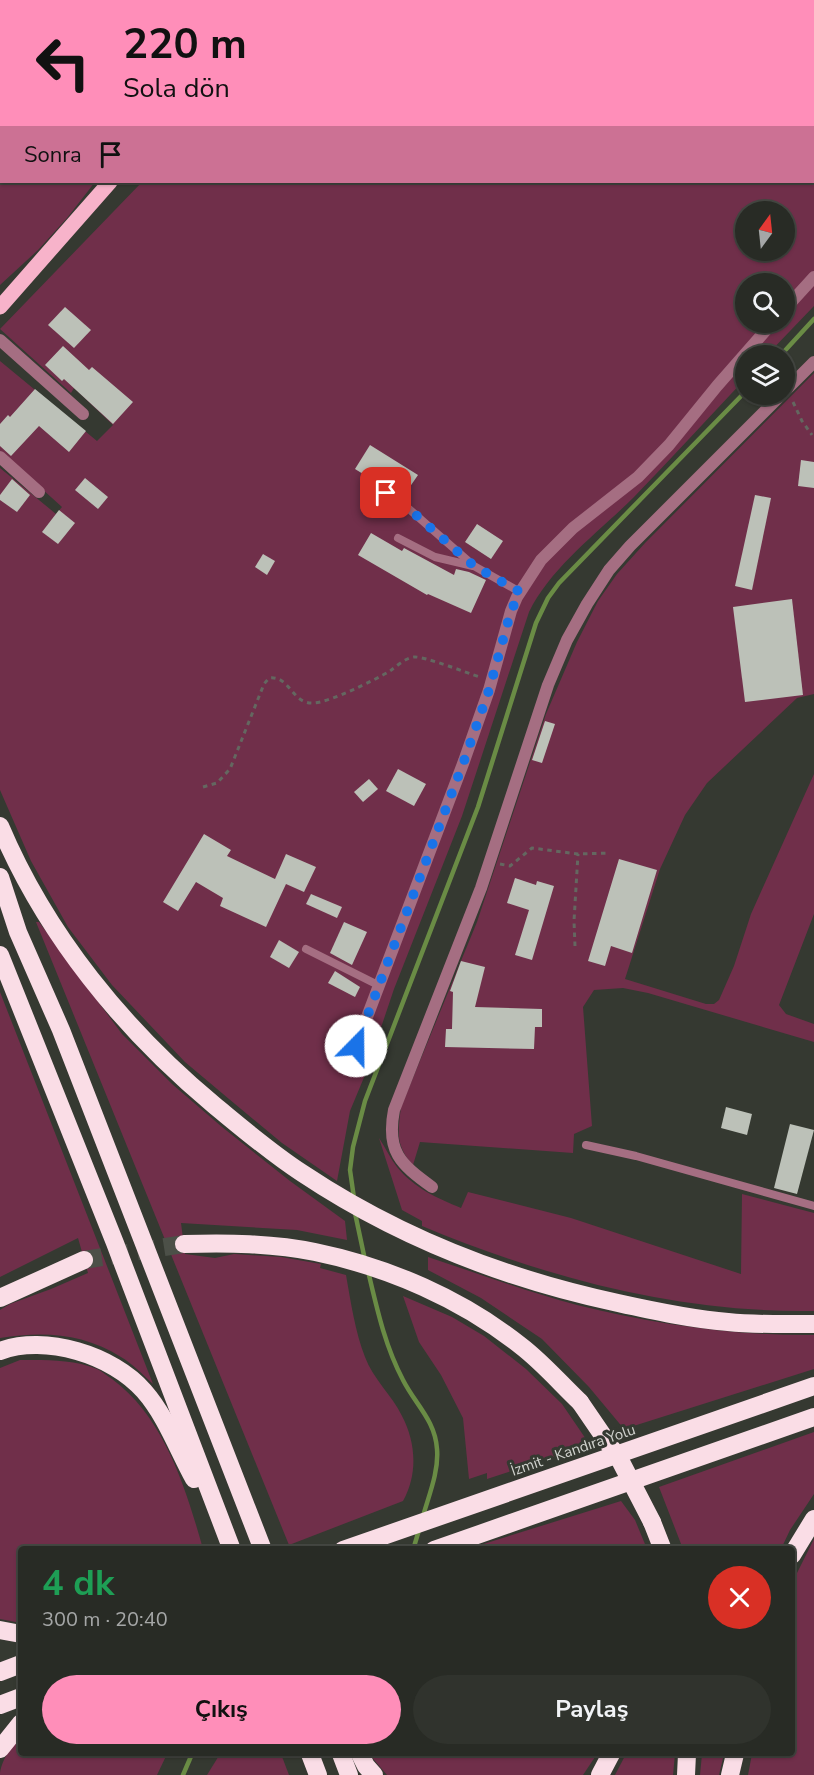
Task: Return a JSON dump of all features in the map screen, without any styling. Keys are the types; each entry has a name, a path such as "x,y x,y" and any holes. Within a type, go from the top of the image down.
{"highway":[{"path":"0,826 46,915 95,984 137,1035 188,1083 300,1172 374,1216 423,1240 465,1259 516,1277 579,1295 643,1309 728,1322 814,1324"},
{"path":"0,877 18,932 65,1041 260,1544"},
{"path":"0,955 115,1243 231,1546"},
{"path":"184,1244 240,1243 315,1252 402,1278 441,1296 484,1321 521,1346 580,1402 621,1462 652,1522 661,1546"},
{"path":"0,1299 84,1260"},
{"path":"0,1351 10,1347 52,1346 88,1353 118,1370 144,1390 165,1422 230,1546"},
{"name":"İzmit - Kandıra Yolu","path":"354,1546 814,1386"},
{"path":"444,1546 814,1417"},
{"path":"795,1550 814,1519"},
{"path":"0,1630 18,1633"},
{"path":"0,1672 18,1665"},
{"path":"0,1705 18,1698"},
{"path":"0,1749 18,1727"},
{"path":"303,1756 307,1775"},
{"path":"311,1756 318,1775"},
{"path":"342,1756 349,1775"},
{"path":"361,1756 374,1775"},
{"path":"600,1775 610,1756"},
{"path":"686,1775 687,1756"},
{"path":"730,1775 735,1756"}],"main road":[{"path":"0,307 108,183"}],"street":[{"path":"795,298 814,277"},
{"path":"356,1046 464,761 492,681 511,611 520,592 541,560 573,528 638,477 669,445 763,333"},
{"path":"0,340 83,414"},
{"path":"795,382 814,362"},
{"path":"432,1187 409,1170 399,1158 393,1147 392,1123 403,1086 481,888 548,686 567,640 586,604 609,570 630,546 772,405"},
{"path":"0,457 39,492"}],"lane":[{"path":"386,493 409,509 474,566 520,592"},
{"path":"398,538 435,557 474,566"},
{"path":"306,949 380,986"},
{"path":"585,1145 636,1156 814,1206"}],"path":[{"path":"792,405 812,435"},
{"path":"203,787 217,783 230,769 264,684 269,678 275,677 283,680 297,698 312,703 370,682 403,661 414,657 492,681"},
{"path":"490,861 510,866 532,848 578,854 610,853"},
{"path":"575,946 574,912 578,854"}],"shaded area":[{"path":"0,183 94,183 38,250 0,285"},
{"path":"141,183 814,183 814,306 795,326 795,273 735,273 735,333 788,333 777,345 735,345 735,390 634,497 563,565 538,596 529,612 462,816 394,989 365,1075 350,1111 337,1181 282,1143 185,1062 112,985 68,927 31,861 0,790 0,468 56,514 62,507 0,451 0,361 97,441 113,425 74,388 71,393 0,329"},
{"path":"814,373 814,694 797,698 707,783 685,815 660,869 625,979 706,1004 714,1004 719,1000 734,966 751,914 814,774 814,914 779,1005 786,1014 814,1024 814,1042 648,993 623,988 594,990 583,1007 592,1126 574,1134 573,1153 420,1142 413,1165 403,1151 399,1138 401,1107 477,922 546,714 577,642 598,601 617,574 782,405 795,405 795,392"},
{"path":"36,922 39,922 122,1034 172,1084 290,1181 345,1221 347,1240 297,1230 181,1223 185,1254 215,1258 234,1254 281,1257 321,1264 320,1268 346,1275 356,1327 368,1365 398,1408 410,1437 413,1469 403,1501 289,1545"},
{"path":"0,992 153,1384 134,1366 107,1349 92,1343 47,1335 0,1338 0,1310 88,1273 78,1238 0,1277"},
{"path":"379,1138 397,1167 418,1187 461,1208 468,1192 571,1218 741,1274 742,1194 814,1213 814,1311 763,1310 663,1299 565,1276 469,1245 422,1226 422,1221 402,1210"},
{"path":"428,1257 558,1300 636,1318 724,1331 814,1335 814,1369 624,1429 589,1387 542,1339 481,1298 428,1270"},
{"path":"403,1296 452,1317 484,1336 526,1369 562,1404 590,1445 487,1479 487,1473 469,1479 463,1418 441,1375 419,1342"},
{"path":"20,1360 59,1361 78,1363 97,1369 112,1379 130,1395 160,1434 181,1479 202,1546 18,1546 18,1622 0,1619 0,1368"},
{"path":"814,1432 814,1494 790,1530 782,1546 682,1546 659,1487"},
{"path":"621,1501 635,1520 646,1546 477,1546"},
{"path":"814,1539 814,1775 748,1775 752,1756 795,1756 795,1577"},
{"path":"18,1739 18,1756 166,1756 157,1775 0,1775 2,1765"},
{"path":"219,1756 282,1756 289,1775 207,1775"},
{"path":"371,1756 596,1756 583,1775 387,1775"},
{"path":"625,1756 675,1756 673,1775 615,1775"},
{"path":"702,1756 724,1756 719,1775 700,1775"}],"building":[{"path":"65,307 91,330 74,348 48,325"},
{"path":"63,346 89,370 92,367 133,402 113,424 64,379 62,381 45,365"},
{"path":"35,389 86,431 69,452 39,426 11,456 0,446 0,424 8,415 10,417"},
{"path":"370,445 418,475 407,491 392,481 388,487 384,487 355,469"},
{"path":"801,460 814,462 814,488 798,486"},
{"path":"85,478 108,497 98,509 75,490"},
{"path":"12,479 30,495 17,512 0,500 0,495"},
{"path":"755,495 771,498 752,590 735,586"},
{"path":"59,510 75,523 58,544 42,532"},
{"path":"477,524 503,541 491,559 465,542"},
{"path":"371,533 402,551 404,548 454,575 456,569 486,580 471,613 427,595 358,555"},
{"path":"263,554 275,561 267,575 255,567"},
{"path":"792,599 803,695 745,702 733,607"},
{"path":"545,721 555,724 542,763 532,760"},
{"path":"398,769 426,784 414,806 386,791"},
{"path":"369,779 378,789 363,802 354,792"},
{"path":"204,834 231,850 227,856 275,879 286,854 316,867 304,892 286,884 266,927 220,906 223,898 196,882 178,911 163,902"},
{"path":"619,859 657,870 632,953 611,946 605,966 588,961"},
{"path":"515,878 536,885 537,881 554,886 532,960 515,955 529,910 507,903"},
{"path":"311,894 342,907 337,918 306,904"},
{"path":"344,922 367,932 352,965 330,953"},
{"path":"279,940 299,952 289,968 270,957"},
{"path":"461,961 485,967 475,1007 542,1009 542,1027 535,1027 534,1049 445,1047 446,1029 452,1029 453,992 450,991"},
{"path":"335,971 360,987 355,997 328,983"},
{"path":"726,1107 752,1114 747,1135 721,1128"},
{"path":"790,1124 814,1130 797,1194 774,1188"}],"waterway":[{"path":"790,345 814,319"},
{"path":"354,1198 350,1170 353,1147 365,1101 478,807 536,623 548,598 559,583 735,402"},
{"path":"355,1213 365,1260"},
{"path":"368,1271 391,1354 408,1389 433,1429 437,1449 436,1466 423,1516"},
{"path":"414,1546 419,1530"},
{"path":"183,1775 191,1756"}],"tunnel":[{"path":"84,1260 184,1244"}],"route":[{"path":"356,1046 464,761 489,690 511,611 520,592 474,566 409,509 386,493"}]}
